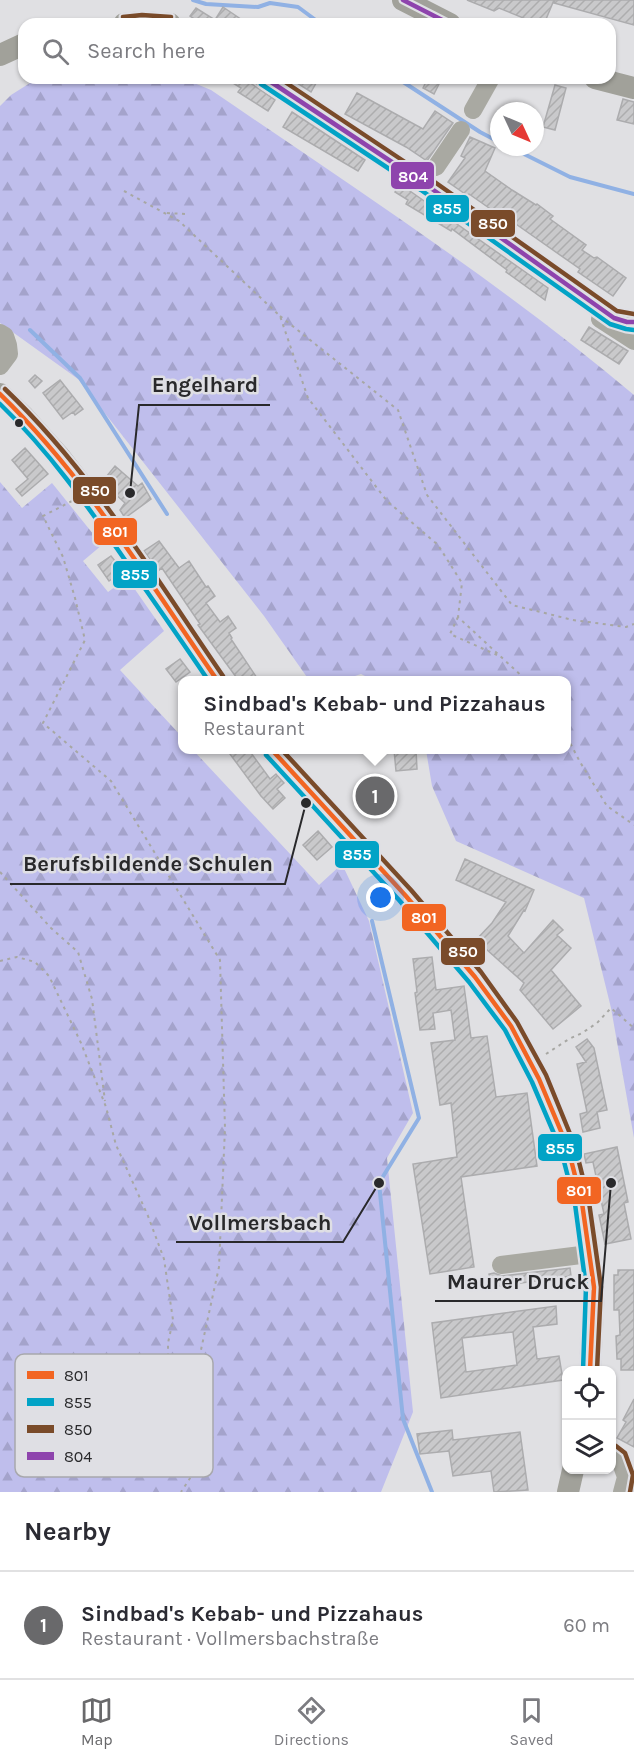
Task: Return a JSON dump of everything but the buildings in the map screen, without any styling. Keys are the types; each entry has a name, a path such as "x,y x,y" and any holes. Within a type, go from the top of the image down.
{"main road":[{"path":"404,0 438,18"},
{"path":"0,55 18,47"},
{"path":"616,83 634,88"},
{"path":"274,84 425,184 614,318 634,322"},
{"path":"0,394 59,456 88,493 214,676"},
{"path":"277,754 475,977 511,1026 532,1065 568,1148 582,1203 594,1287 590,1366"},
{"path":"568,1492 572,1474"}],"street":[{"path":"473,110 488,84"},
{"path":"436,167 461,130"},
{"path":"563,282 578,305 634,341"},
{"path":"0,333 5,336 9,354 0,366"},
{"path":"501,1265 589,1254"},
{"path":"616,1455 619,1457 626,1477 622,1492"}],"path":[{"path":"124,191 179,221 280,315 398,410 427,495 512,605 573,620 626,627 634,624"},
{"path":"164,213 186,214"},
{"path":"280,315 308,398 387,501 438,545 462,583 458,617 450,634 500,656"},
{"path":"88,493 44,516 63,557 85,640 43,723 111,781 220,960 225,1128 219,1267 200,1354"},
{"path":"458,617 521,676"},
{"path":"571,745 607,806 634,825"},
{"path":"0,872 51,928 78,952 92,999 106,1107"},
{"path":"0,961 17,957 35,962 49,976 81,1043 106,1107 116,1145 148,1216 164,1259 172,1320 168,1354"},
{"path":"532,1065 568,1039 597,1023 611,1008 634,1028"},
{"path":"181,1492 191,1477"}],"green space":[{"path":"28,84 196,84 211,90 479,275 584,354 634,395 634,1138 611,1008 584,898 456,841 432,786 427,754 571,754 571,676 365,676 361,674 306,676 264,616 78,379 0,323 0,106 11,95"},
{"path":"0,482 22,508 52,483 102,545 83,561 108,592 127,578 164,631 120,670 178,733 178,754 197,754 319,885 342,864 369,921 413,1113 387,1158 413,1412 381,1492 0,1492"}],"waterway":[{"path":"193,0 206,4 258,7 270,3 298,7 313,18"},
{"path":"406,84 490,137"},
{"path":"528,156 570,177 634,194"},
{"path":"30,330 80,378 167,514"},
{"path":"372,921 419,1118 379,1183 403,1419 432,1492"}],"transit line":[{"name":"804","path":"403,0 438,18"},
{"name":"850","path":"123,17 142,15 171,17"},
{"name":"855","path":"261,84 421,190 610,324 634,330"},
{"name":"804","path":"274,84 425,184 614,318 634,322"},
{"name":"850","path":"288,84 429,178 617,311 634,314"},
{"name":"850","path":"5,389 37,421 94,490 223,676"},
{"name":"801","path":"0,394 61,460 89,495 214,676"},
{"name":"855","path":"0,404 35,440 82,499 205,676"},
{"name":"801","path":"276,754 405,895 475,977 511,1026 539,1079 568,1148 582,1203 594,1287 590,1366"},
{"name":"850","path":"286,754 411,890 481,972 517,1022 546,1075 575,1146 589,1202 601,1287 597,1366"},
{"name":"855","path":"266,755 399,900 469,982 505,1030 532,1082 561,1150 575,1204 586,1287 583,1366"},
{"name":"850","path":"616,1446 625,1453 633,1475 630,1492"}],"place":[{"name":"Engelhard","path":"130,493"},
{"name":"Sindbad's Kebab- und Pizzahaus","path":"375,796"},
{"name":"Berufsbildende Schulen","path":"306,803"},
{"name":"Vollmersbach","path":"379,1183"},
{"name":"Maurer Druck","path":"611,1183"}]}
